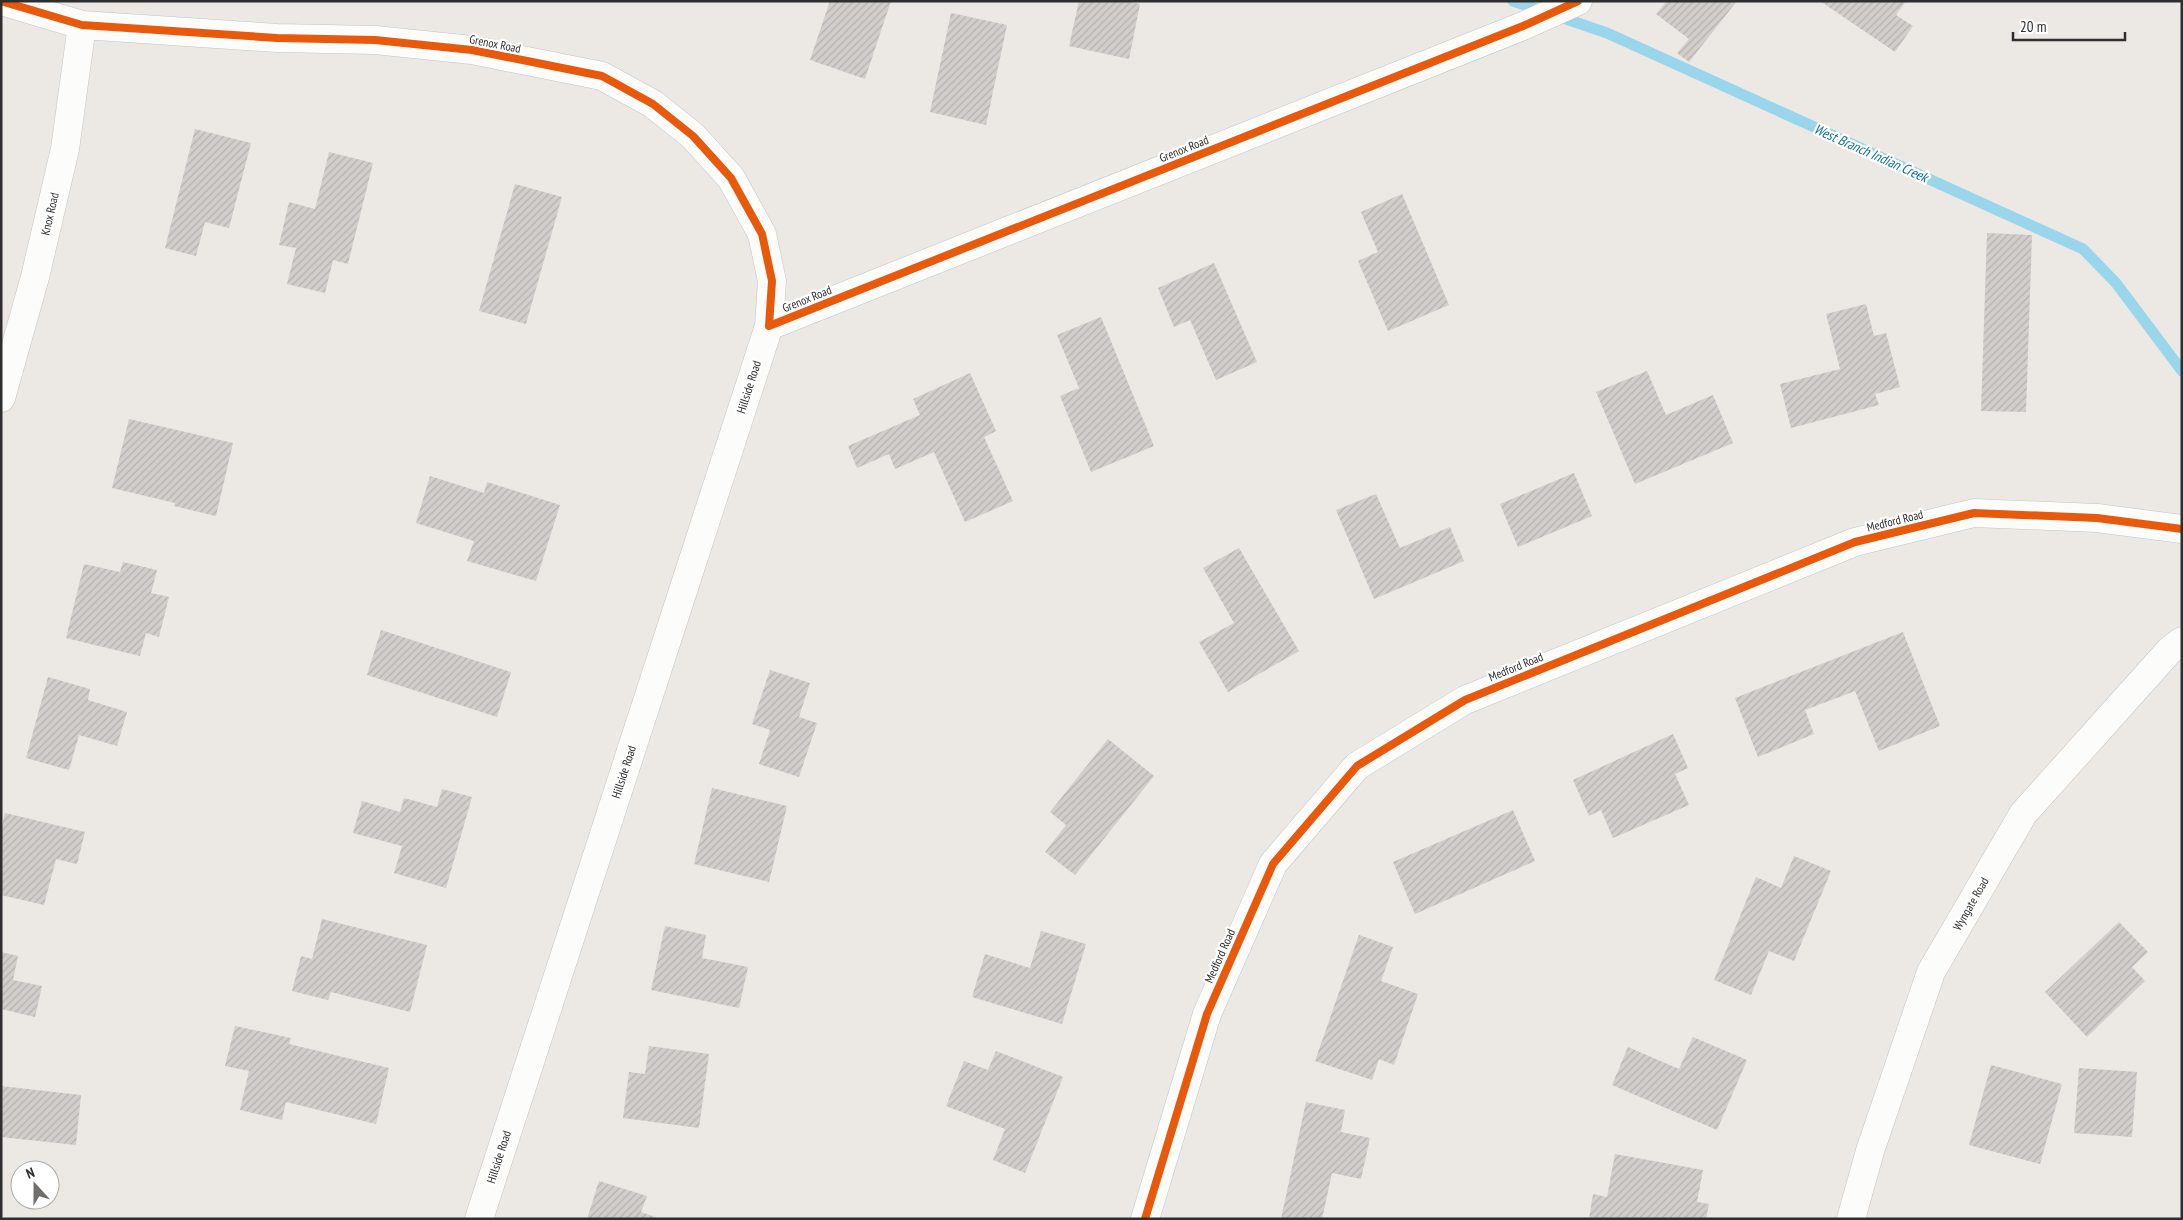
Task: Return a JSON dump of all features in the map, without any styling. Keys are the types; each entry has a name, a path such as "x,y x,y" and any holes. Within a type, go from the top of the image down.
{"street":[{"name":"Grenox Road","path":"2,1 82,25 277,38 375,40 472,50 602,76 666,114 693,136 731,178 762,234 772,281 769,326 1523,26 1578,2"},
{"name":"Knox Road","path":"1,398 35,277 65,149 82,25"},
{"name":"Hillside Road","path":"479,1219 769,326"},
{"name":"Medford Road","path":"1145,1219 1207,1014 1273,864 1357,766 1465,700 1855,542 1974,513 2097,518 2182,529"},
{"name":"Wyngate Road","path":"1851,1219 1870,1151 1931,972 2023,814 2170,650 2182,641"}],"building":[{"path":"830,1 891,1 865,79 810,60"},
{"path":"1079,1 1125,1 1140,4 1129,59 1069,46"},
{"path":"1667,1 1737,1 1689,62 1677,53 1689,39 1656,14"},
{"path":"1820,1 1906,1 1896,15 1913,26 1895,52"},
{"path":"951,13 1007,25 986,125 930,112"},
{"path":"195,129 251,143 229,228 205,222 196,256 165,248"},
{"path":"329,152 373,163 348,264 333,260 325,293 287,284 296,248 279,245 289,202 315,209"},
{"path":"515,184 562,197 526,324 479,311"},
{"path":"1402,194 1449,305 1388,331 1358,261 1378,252 1361,212"},
{"path":"1987,233 2032,235 2026,412 1981,411"},
{"path":"1214,263 1257,362 1216,380 1190,320 1174,327 1158,288"},
{"path":"1866,304 1874,336 1886,333 1900,387 1875,394 1879,405 1791,428 1780,384 1840,369 1826,314"},
{"path":"1101,317 1154,446 1091,472 1060,396 1079,388 1057,335"},
{"path":"1647,371 1666,415 1713,395 1733,443 1635,484 1596,392"},
{"path":"970,373 996,431 984,437 1013,501 965,522 934,452 895,469 889,454 857,468 848,446 920,415 913,399"},
{"path":"129,419 233,443 216,516 174,506 175,503 112,488"},
{"path":"1574,473 1592,516 1518,547 1500,504"},
{"path":"430,476 484,493 487,482 560,505 536,581 467,561 474,541 416,523"},
{"path":"1376,494 1400,548 1450,527 1464,561 1374,599 1336,510"},
{"path":"1239,548 1299,651 1228,692 1199,642 1234,623 1203,568"},
{"path":"123,562 157,570 151,593 169,597 159,637 146,633 140,656 66,638 84,564 120,572"},
{"path":"381,630 511,672 497,717 367,675"},
{"path":"1903,632 1940,726 1879,751 1855,691 1805,710 1814,734 1758,757 1735,698"},
{"path":"770,670 810,683 799,717 817,723 799,777 759,764 770,730 752,724"},
{"path":"48,677 90,689 88,700 127,712 117,746 79,735 69,770 26,758"},
{"path":"1673,734 1688,768 1675,774 1689,805 1613,838 1601,810 1589,816 1573,780"},
{"path":"1108,739 1154,776 1075,875 1045,852 1066,825 1050,812"},
{"path":"712,788 787,806 769,882 694,864"},
{"path":"442,789 472,797 446,888 394,873 402,846 353,833 362,801 400,812 404,798 437,807"},
{"path":"1513,810 1535,861 1415,914 1393,862"},
{"path":"5,813 85,832 77,864 56,859 44,905 1,895 1,830"},
{"path":"1794,856 1831,871 1794,961 1769,951 1751,995 1714,980 1756,877 1781,888"},
{"path":"322,919 427,945 410,1012 331,992 328,1000 292,991 301,956 312,959"},
{"path":"2119,922 2148,952 2132,967 2145,981 2087,1037 2045,992"},
{"path":"665,926 706,935 702,958 748,967 739,1008 651,990"},
{"path":"1041,931 1086,944 1062,1024 972,997 985,954 1030,968"},
{"path":"1359,935 1393,947 1381,981 1418,994 1394,1065 1379,1059 1372,1080 1315,1061"},
{"path":"1,952 18,956 13,980 42,986 35,1017 1,1009"},
{"path":"235,1026 291,1038 289,1044 389,1068 376,1124 286,1102 282,1120 240,1110 249,1071 225,1066"},
{"path":"1693,1037 1747,1060 1717,1130 1612,1085 1628,1047 1679,1069"},
{"path":"649,1046 709,1054 699,1128 623,1118 629,1072 645,1074"},
{"path":"996,1051 1063,1077 1025,1173 993,1160 1005,1129 946,1106 964,1061 988,1070"},
{"path":"1991,1065 2062,1084 2040,1164 1969,1145"},
{"path":"2079,1068 2137,1072 2132,1137 2074,1133"},
{"path":"1,1086 81,1095 76,1145 1,1137"},
{"path":"1306,1102 1345,1110 1341,1132 1370,1138 1361,1179 1332,1173 1322,1219 1281,1219"},
{"path":"1615,1154 1703,1170 1697,1202 1709,1204 1706,1219 1589,1219 1593,1194 1607,1197"},
{"path":"599,1181 647,1196 641,1212 661,1219 587,1219"}],"waterway":[{"name":"West Branch Indian Creek","path":"1513,1 1607,33 2083,249 2116,283 2182,371"}],"cycle path":[{"path":"1,1 82,25 277,38 375,40 472,50 602,76 653,104 693,136 731,178 762,234 772,281 769,326 1523,26 1578,1"},
{"path":"1145,1219 1207,1014 1273,864 1357,766 1465,700 1855,542 1974,513 2097,518 2182,529"}]}
